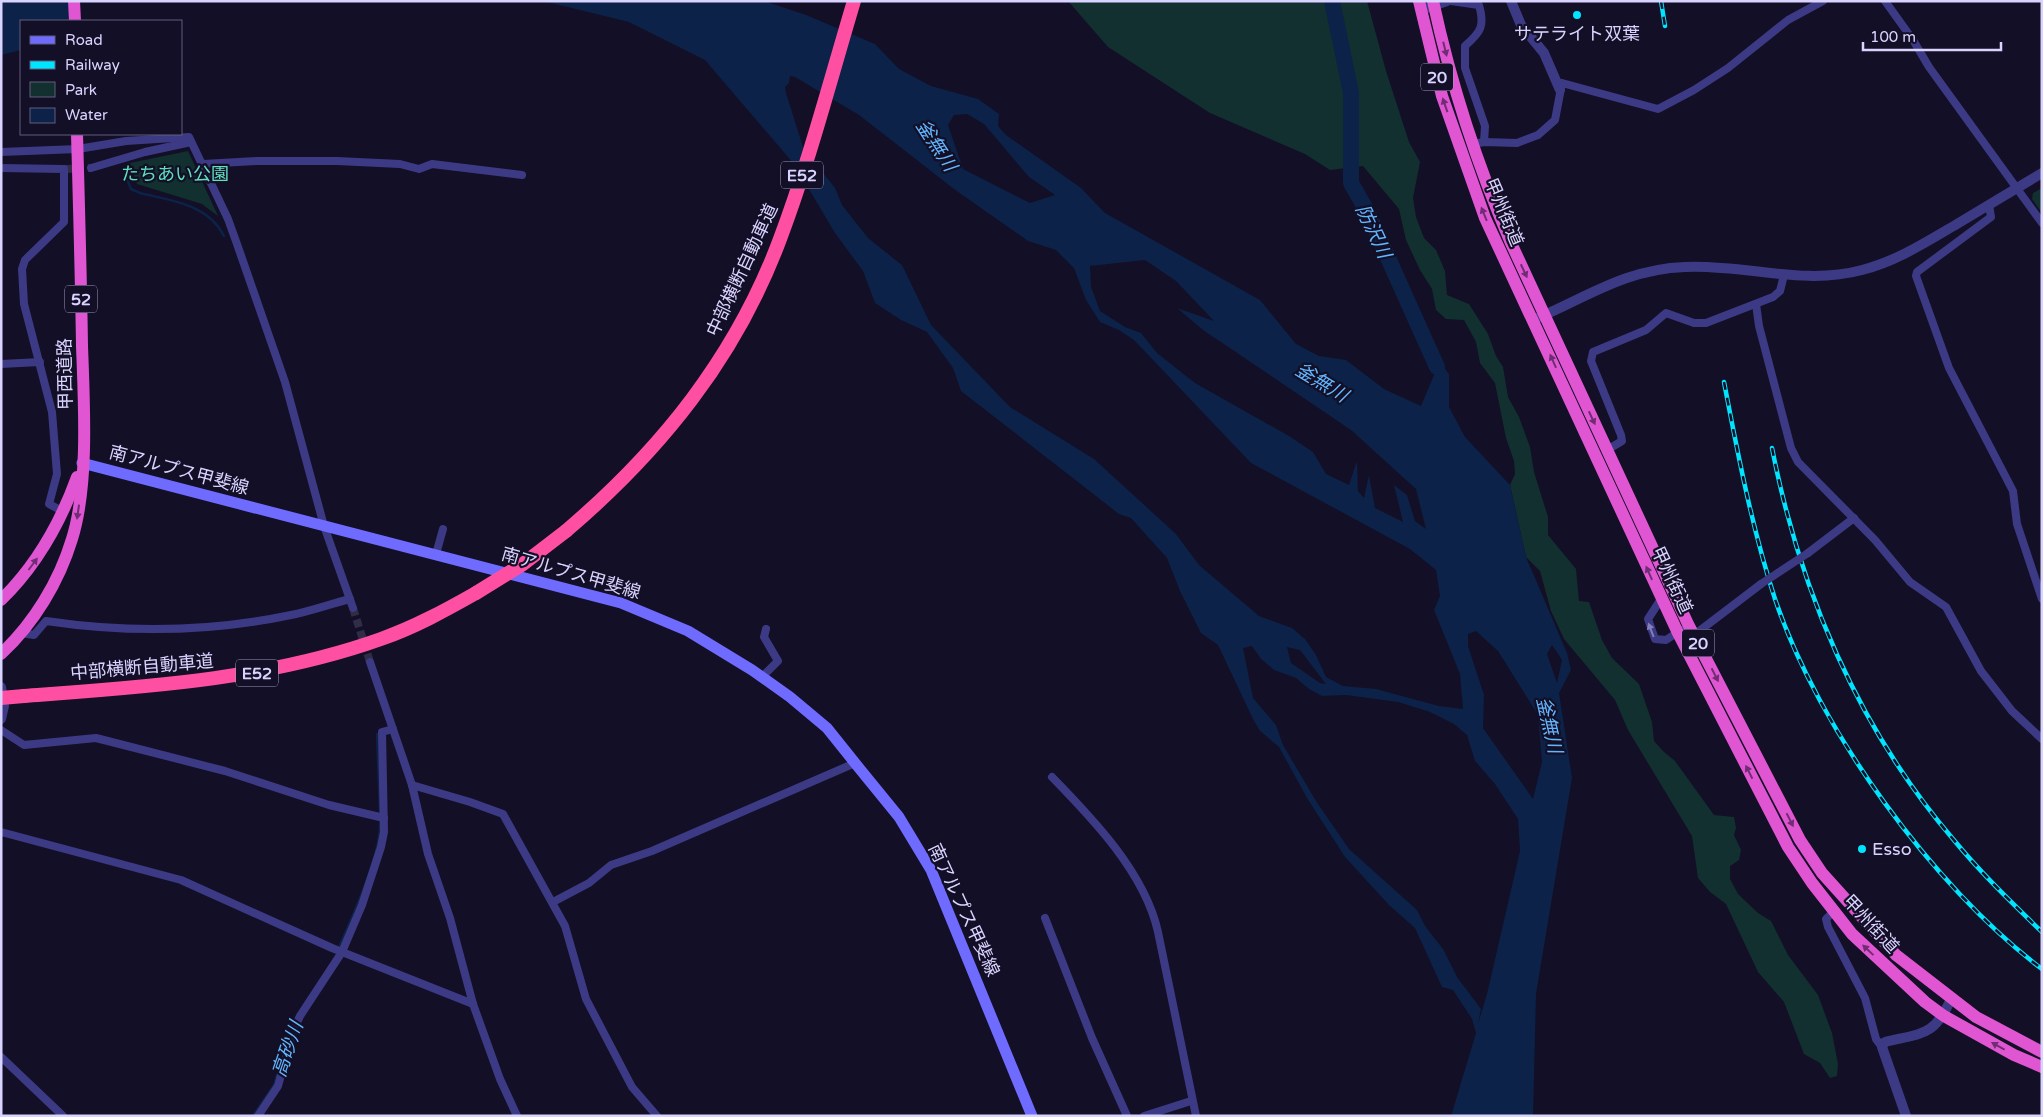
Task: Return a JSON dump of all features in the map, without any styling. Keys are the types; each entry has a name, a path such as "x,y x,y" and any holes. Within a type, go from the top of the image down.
{"highway":[{"path":"74,1 75,20"},
{"name":"中部横断自動車道","path":"1,698 194,682 290,666 383,638 430,618 523,564 566,531 604,499 672,427 701,388 731,341 758,288 785,225 854,1"},
{"name":"甲州街道","path":"1434,3 1455,91 1478,143 1496,210 1538,318 1678,633 1788,847 1852,934 1925,1002 1944,1016 2014,1055 2042,1067"},
{"name":"甲州街道","path":"1420,6 1442,96 1485,218 1607,450 1691,630 1800,840 1822,873 1896,955 1976,1017 2042,1052"},
{"name":"甲西道路","path":"1,654 21,633 51,589 73,538 78,513 82,463 84,386 77,135"},
{"name":"甲西道路","path":"1,600 34,563 64,512 82,463"}],"main road":[{"name":"南アルプス甲斐線","path":"82,463 622,603 688,631 720,648 790,697 827,728 899,817 931,870 1032,1116"}],"street":[{"path":"1420,6 1449,1 1479,5 1483,19 1478,35 1465,46 1466,68 1485,126 1478,143 1517,143 1538,136 1555,120 1562,83 1658,109 1701,86 1728,68 1788,20 1823,1"},
{"path":"1511,1 1521,25 1544,54 1560,90"},
{"path":"1885,1 1913,40 1929,68 2042,223"},
{"path":"1,152 78,149 154,138 189,137 228,219 285,382 324,526 353,608"},
{"path":"91,168 145,152 191,142"},
{"path":"203,164 257,161 337,161 400,164 419,169 432,164 522,175"},
{"path":"1,168 64,169 64,222 25,260 22,269 24,304 52,412 57,474 49,504 64,512"},
{"path":"1538,318 1615,280 1649,271 1684,267 1724,267 1811,277 1837,275 1861,270 1899,258 2042,173"},
{"path":"1989,205 1991,217 1917,272 1916,276 1949,368 2013,491 2017,524 2042,599"},
{"path":"1607,450 1622,441 1590,361 1593,352 1646,330 1666,313 1694,323 1706,323 1756,304 1773,297 1780,291 1784,275"},
{"path":"1756,304 1759,326 1794,456 1854,518 1910,582 1946,607 1981,672 2012,711 2042,739"},
{"path":"1,364 40,362"},
{"path":"1662,599 1648,619 1655,640 1666,640 1678,633 1691,630 1808,553 1854,518"},
{"path":"436,554 443,529"},
{"path":"21,633 34,635 46,622 95,628 178,629 216,627 292,615 350,599"},
{"path":"762,677 778,660 764,637 766,629"},
{"path":"370,662 412,785 428,854 450,918 473,1004 500,1079 517,1116"},
{"path":"1,687 4,706 1,720"},
{"path":"258,1116 278,1086 294,1029 300,1016 342,952 362,905 381,847 384,818 382,732 393,728"},
{"path":"1,730 24,745 96,738 225,771 329,805 384,818"},
{"path":"553,902 589,883 611,865 652,851 855,762"},
{"path":"1052,777 1116,849 1150,905 1158,932 1191,1100 1196,1116"},
{"path":"412,785 503,814 565,926 586,999 632,1087 657,1116"},
{"path":"1,832 181,880 342,952 473,1004"},
{"path":"1834,912 1826,919 1828,927 1865,998 1876,1039 1882,1046 1906,1116"},
{"path":"1045,918 1092,1038 1127,1116"},
{"path":"1882,1046 1885,1042 1929,1031 1944,1016 1951,999"},
{"path":"1,1057 63,1116"},
{"path":"1144,1116 1191,1100"}],"green space":[{"path":"1068,1 1367,1 1386,71 1409,142 1420,162 1413,198 1416,217 1424,238 1436,250 1445,271 1447,295 1469,304 1488,334 1496,356 1503,367 1508,397 1519,417 1530,447 1534,472 1548,517 1548,535 1576,569 1579,601 1589,602 1602,640 1612,658 1639,684 1652,722 1654,741 1675,761 1714,815 1734,817 1736,828 1734,835 1741,850 1739,860 1730,866 1730,879 1738,894 1758,913 1771,921 1788,955 1818,995 1832,1033 1838,1064 1837,1076 1830,1078 1820,1063 1804,1054 1784,1002 1758,972 1726,904 1710,892 1698,878 1692,836 1628,730 1615,700 1564,639 1551,611 1540,571 1526,557 1510,485 1515,474 1514,461 1506,438 1495,383 1480,363 1476,342 1464,320 1446,319 1436,310 1432,289 1420,270 1406,240 1399,209 1363,166 1330,170 1305,154 1210,113 1108,47"},
{"name":"たちあい公園","path":"188,151 218,216 202,204 137,184 130,163"},
{"path":"2042,188 2042,213 2032,199 2033,193"}],"water":[{"path":"75,1 68,20 20,20 20,50 1,55 1,2"},
{"name":"釜無川","path":"543,1 764,1 806,15 875,44 899,69 931,86 978,99 999,114 998,126 1006,135 1081,188 1105,213 1260,300 1296,344 1319,356 1346,360 1384,389 1421,406 1434,375 1428,347 1449,374 1449,407 1465,437 1510,485 1526,557 1567,653 1571,670 1559,693 1572,778 1536,994 1533,1116 1451,1116 1476,1033 1472,1019 1453,990 1442,987 1415,928 1389,905 1345,857 1307,798 1279,747 1260,731 1218,645 1201,633 1180,591 1167,558 1131,518 1119,514 961,391 953,368 927,332 901,320 875,303 863,271 835,233 794,164 705,60 629,22","holes":["790,76 795,77 859,115 954,189 1028,241 1056,250 1074,268 1086,300 1100,322 1119,330 1134,340 1251,463 1410,549 1436,570 1440,596 1434,610 1460,674 1463,709 1439,706 1376,689 1343,686 1326,677 1316,655 1305,639 1292,628 1259,616 1199,565 1176,534 1094,459 1010,407 931,325 902,265 868,238 842,205 835,188 803,147 785,87 789,83","967,114 984,124 1029,177 1055,195 1030,203 963,169 948,125 954,115","1145,260 1176,281 1214,321 1177,308 1203,330 1351,430 1416,489 1426,529 1415,521 1407,495 1394,485 1403,522 1375,508 1369,475 1364,498 1358,491 1357,461 1349,485 1326,474 1313,452 1289,436 1195,383 1157,353 1141,333 1125,327 1100,311 1091,287 1090,266","1476,631 1498,651 1538,715 1542,762 1533,799 1483,728 1484,695 1468,646 1468,634","1552,645 1562,660 1557,683 1547,654","1252,646 1261,659 1274,670 1296,678 1309,689 1322,696 1346,695 1398,702 1430,712 1454,724 1467,735 1475,761 1495,784 1518,819 1520,851 1487,994 1478,1024 1481,1009 1457,977 1443,949 1425,926 1417,910 1349,849 1316,801 1283,745 1276,725 1253,698 1243,648","1287,647 1300,650 1326,684 1320,683 1291,663"]}],"waterway":[{"name":"防沢川","path":"1332,1 1351,93 1351,183 1367,211 1437,367"},
{"path":"126,177 131,189 199,210 217,225 224,236"},
{"name":"高砂川","path":"377,734 380,813"},
{"name":"高砂川","path":"340,945 371,867 376,851 380,823"},
{"name":"高砂川","path":"287,1041 293,1023"},
{"name":"高砂川","path":"253,1116 274,1085 277,1075"}],"tunnel":[{"path":"64,169 91,168"},
{"path":"353,608 370,662"}],"railway":[{"path":"1661,1 1665,26"},
{"path":"1724,382 1746,491 1775,599 1794,649 1820,700 1850,751 1884,802 1921,850 1960,895 2001,935 2042,969"},
{"path":"1772,448 1799,554 1837,656 1861,704 1919,796 1953,839 2007,898 2042,932"}],"place":[{"name":"サテライト双葉","path":"1577,15"},
{"name":"Esso","path":"1862,849"}]}
